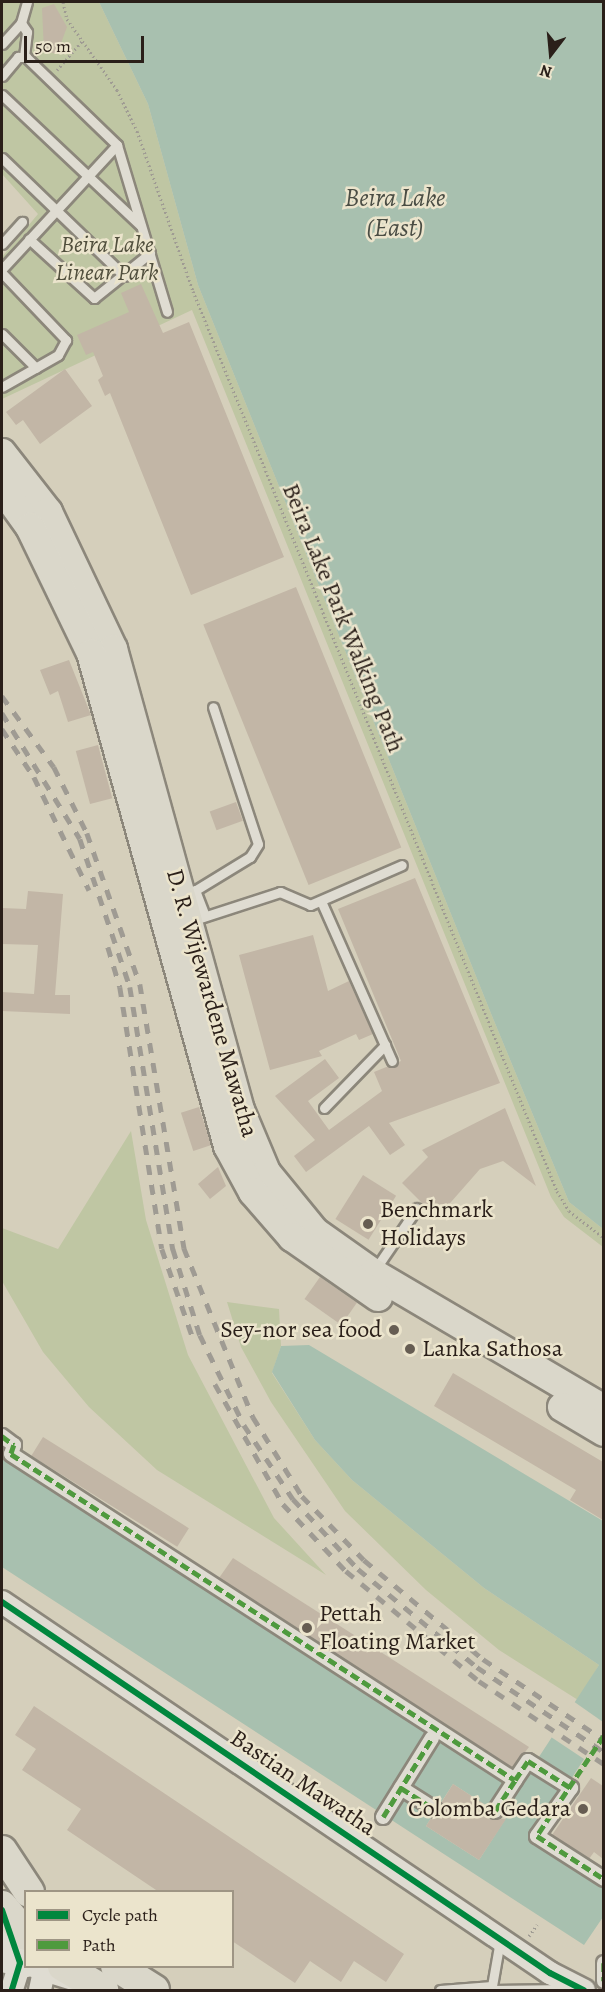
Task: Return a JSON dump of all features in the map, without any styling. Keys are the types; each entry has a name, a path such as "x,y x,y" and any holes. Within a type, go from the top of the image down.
{"highway":[{"path":"4,1857 27,1890"},
{"path":"2,1908 24,1946"},
{"path":"45,1968 96,1987"},
{"path":"119,1968 154,1990"}],"main road":[{"name":"D. R. Wijewardene Mawatha","path":"2,453 48,512 113,649 192,907 240,1110 266,1172 315,1232 373,1273 603,1409"},
{"name":"D. R. Wijewardene Mawatha","path":"2,488 30,527 91,653 223,1127 253,1192 292,1237 342,1276 603,1432"}],"street":[{"path":"2,1436 14,1445 10,1454 515,1780"},
{"name":"Bastian Mawatha","path":"2,1602 501,1937 565,1990"},
{"path":"383,1817 432,1738"},
{"path":"495,1811 528,1761 571,1788 537,1836 603,1879"},
{"path":"401,1788 436,1810"},
{"path":"4,1857 24,1906"},
{"path":"603,1963 603,1981"},
{"path":"12,1990 31,1968"},
{"path":"565,1990 584,1990"}],"lane":[{"path":"2,44 21,23 27,2"},
{"path":"2,76 24,56 27,32 21,23"},
{"path":"24,56 117,145 167,312"},
{"path":"2,95 141,227"},
{"path":"2,387 62,351 66,340 2,271 117,145"},
{"path":"2,158 124,276"},
{"path":"2,244 22,222"},
{"path":"29,240 94,298 150,253"},
{"path":"2,334 36,368"},
{"path":"192,907 250,857 258,844 213,708"},
{"path":"192,907 280,892 304,905 321,901 402,865"},
{"path":"321,901 392,1061"},
{"path":"324,1108 385,1045"},
{"path":"373,1273 417,1208"},
{"path":"492,1988 501,1937"},
{"path":"440,1990 492,1988 565,1990"}],"path":[{"path":"58,69 83,40"}],"green space":[{"name":"Beira Lake Linear Park","path":"2,2 99,2 148,104 198,285 492,1016 569,1202 603,1229 603,1247 564,1217 551,1197 192,310 2,399 2,257 38,214 2,174"},
{"path":"131,1131 146,1220 188,1355 274,1518 326,1575 157,1470 89,1407 43,1352 2,1281 2,1228 58,1249"},
{"path":"227,1302 279,1309 281,1346 272,1373 315,1440 352,1480 484,1588 599,1665 578,1700 499,1650 426,1590 345,1511 271,1402 241,1347"}],"water":[{"name":"Beira Lake (East)","path":"99,2 603,2 603,1229 569,1202 492,1016 198,285 148,104"},
{"path":"309,1345 603,1521 603,1730 532,1839 603,1888 603,1917 584,1945 2,1567 2,1452 506,1784 490,1808 453,1784 426,1826 479,1860 506,1818 501,1815 599,1665 484,1588 352,1480 315,1440 272,1372 281,1346"}],"pier":[{"path":"573,1701 603,1722 604,1736 587,1761 551,1737"}],"building":[{"path":"54,4 67,27 57,54 44,51 42,8"},
{"path":"141,284 163,333 189,322 284,557 191,595 110,393 105,396 98,380 103,376 93,352 86,355 77,335 129,312 121,293"},
{"path":"65,369 92,406 40,444 23,420 16,425 6,412"},
{"path":"296,587 401,848 309,885 203,624"},
{"path":"69,660 91,715 68,722 58,691 50,695 40,670"},
{"path":"98,745 112,798 90,804 76,751"},
{"path":"236,802 243,821 217,830 210,812"},
{"path":"415,878 500,1083 389,1123 405,1145 390,1155 369,1126 306,1172 294,1156 315,1140 275,1096 325,1059 339,1078 308,1101 329,1130 382,1091 374,1072 401,1061 338,909"},
{"path":"28,891 63,894 55,995 70,995 70,1014 2,1011 2,992 34,994 38,945 2,944 2,908 26,909"},
{"path":"313,935 328,991 349,981 373,1034 359,1040 356,1034 319,1051 322,1056 270,1070 239,955"},
{"path":"199,1107 211,1145 193,1151 181,1113"},
{"path":"505,1108 536,1186 503,1161 480,1169 437,1218 402,1183 428,1157 422,1150"},
{"path":"218,1167 226,1186 210,1199 198,1184"},
{"path":"363,1175 396,1196 369,1240 335,1219"},
{"path":"320,1277 357,1303 341,1325 305,1299"},
{"path":"453,1373 603,1462 603,1520 570,1500 576,1490 434,1406"},
{"path":"43,1437 189,1528 177,1547 31,1456"},
{"path":"233,1558 529,1747 513,1768 219,1578"},
{"path":"34,1706 404,1954 386,1982 354,1961 341,1982 310,1961 295,1983 234,1942 234,1890 156,1890 67,1830 81,1809 22,1770 36,1749 15,1735"},
{"path":"591,1778 603,1786 603,1859 594,1852 589,1859 552,1835"},
{"path":"453,1784 487,1806 490,1818 506,1819 479,1860 426,1826 431,1818 443,1815 441,1803"}],"railway":[{"path":"2,696 54,767 87,833 140,984 184,1248 253,1417 302,1496 364,1560 483,1659 604,1740"},
{"path":"2,713 80,839 130,987 173,1249 200,1335 244,1425 293,1499 358,1569 477,1667 604,1752"},
{"path":"2,729 34,777 89,890"},
{"path":"108,947 120,987 162,1249 193,1338"},
{"path":"215,1384 283,1504 346,1571 479,1681 604,1764"}],"marked path":[{"path":"2,1436 14,1445 11,1454 515,1780 528,1761 571,1788"},
{"path":"604,1736 537,1836 604,1879"},
{"path":"383,1817 432,1738"},
{"path":"495,1811 515,1780"},
{"path":"401,1788 436,1810"},
{"path":"604,1963 604,1981"}],"cycle path":[{"path":"2,1602 550,1973 584,1990"},
{"path":"2,1910 20,1963 12,1990"}],"place":[{"name":"Benchmark Holidays","path":"368,1224"},
{"name":"Sey-nor sea food","path":"394,1330"},
{"name":"Lanka Sathosa","path":"410,1349"},
{"name":"Pettah Floating Market","path":"307,1628"},
{"name":"Colomba Gedara","path":"583,1809"}]}
